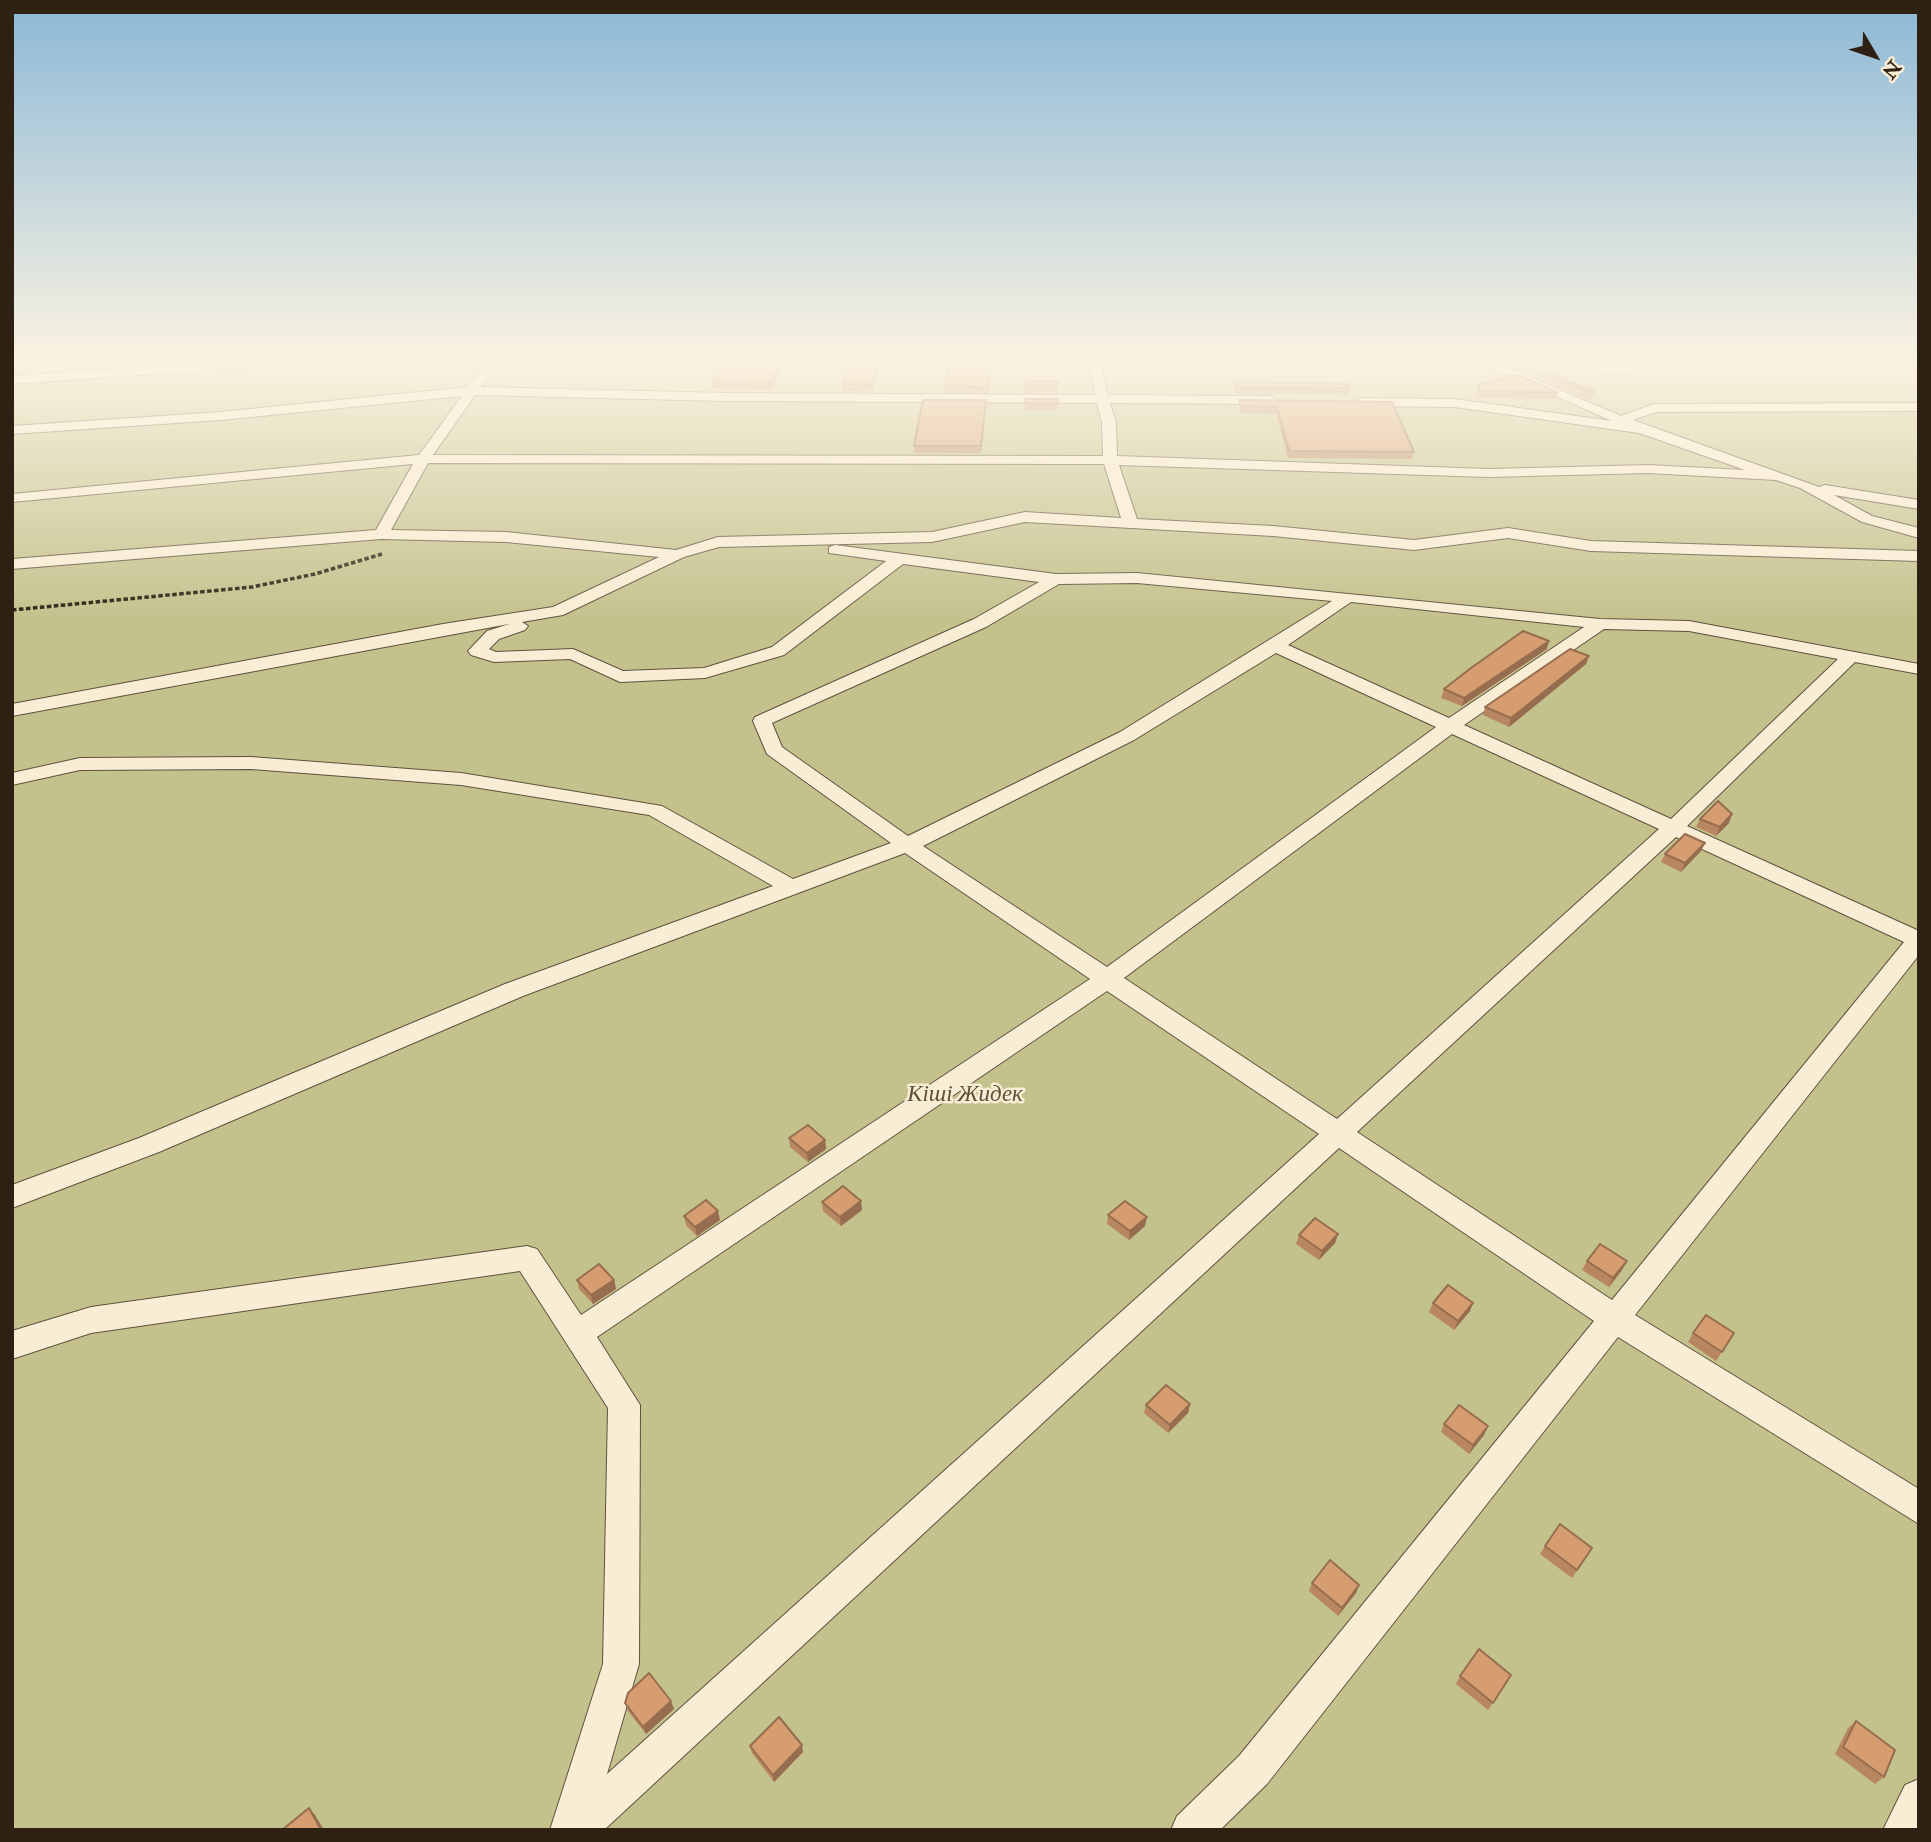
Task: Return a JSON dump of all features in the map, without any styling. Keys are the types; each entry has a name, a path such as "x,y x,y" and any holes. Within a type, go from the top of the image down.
{"street":[{"path":"381,534 429,449"},
{"path":"1110,449 1110,460 1130,522"},
{"path":"1698,449 1805,485 1919,505"},
{"path":"12,498 423,458 970,462 1110,460 1489,473 1648,469 1779,476"},
{"path":"1805,485 1867,519 1919,533"},
{"path":"898,560 778,651 705,673 620,677 573,654 494,657 477,651 494,635 557,611 678,554 718,542 932,537 1025,517 1130,522 1414,545 1508,533 1591,546 1919,556"},
{"path":"12,564 381,534 506,537 678,554"},
{"path":"778,540 898,560 1056,579 1137,578 1600,624 1689,626 1919,669"},
{"path":"1056,579 980,623 872,669 762,722 774,750 907,845 1615,1318 1919,1508"},
{"path":"12,1197 149,1145 514,990 789,886 907,845 1127,736 1275,646 1348,597"},
{"path":"12,710 443,629 557,611"},
{"path":"577,1334 1107,979 1450,726 1600,624"},
{"path":"1191,1830 1253,1770 1918,939 1275,646"},
{"path":"572,1830 1673,828 1850,657"},
{"path":"12,779 80,764 251,763 461,779 656,810 789,886"},
{"path":"12,1345 91,1320 527,1258 624,1405 621,1664 572,1830"},
{"path":"1903,1830 1919,1799"}],"path":[{"path":"12,610 252,587 315,575 390,552"}],"green space":[{"name":"Кіші Жидек","path":"12,449 1919,449 1919,1830 12,1830"}],"building":[{"path":"1288,449 1413,449 1414,452"},
{"path":"1523,631 1549,641 1464,698 1444,689 1471,668"},
{"path":"1570,649 1589,656 1511,718 1485,707"},
{"path":"1718,801 1732,814 1720,827 1700,819"},
{"path":"1685,834 1705,843 1685,863 1665,854"},
{"path":"808,1125 825,1140 807,1153 789,1138"},
{"path":"843,1186 861,1201 840,1217 822,1202"},
{"path":"706,1200 718,1211 695,1227 684,1216"},
{"path":"1125,1201 1147,1217 1130,1231 1108,1215"},
{"path":"1315,1218 1338,1234 1322,1251 1299,1235"},
{"path":"1600,1244 1627,1261 1613,1278 1587,1261"},
{"path":"599,1264 614,1280 591,1295 577,1280"},
{"path":"1448,1285 1473,1303 1458,1321 1433,1303"},
{"path":"1706,1315 1734,1333 1722,1352 1693,1333"},
{"path":"1166,1385 1190,1404 1170,1425 1146,1405"},
{"path":"1459,1405 1488,1426 1473,1445 1444,1424"},
{"path":"1560,1524 1592,1548 1577,1570 1545,1546"},
{"path":"1330,1560 1359,1585 1342,1608 1312,1583"},
{"path":"1479,1649 1511,1675 1493,1703 1460,1676"},
{"path":"649,1673 671,1701 643,1727 625,1703 628,1693"},
{"path":"779,1717 802,1745 773,1775 750,1746"},
{"path":"1856,1721 1895,1750 1884,1777 1843,1747"},
{"path":"309,1808 321,1830 282,1830"}]}
